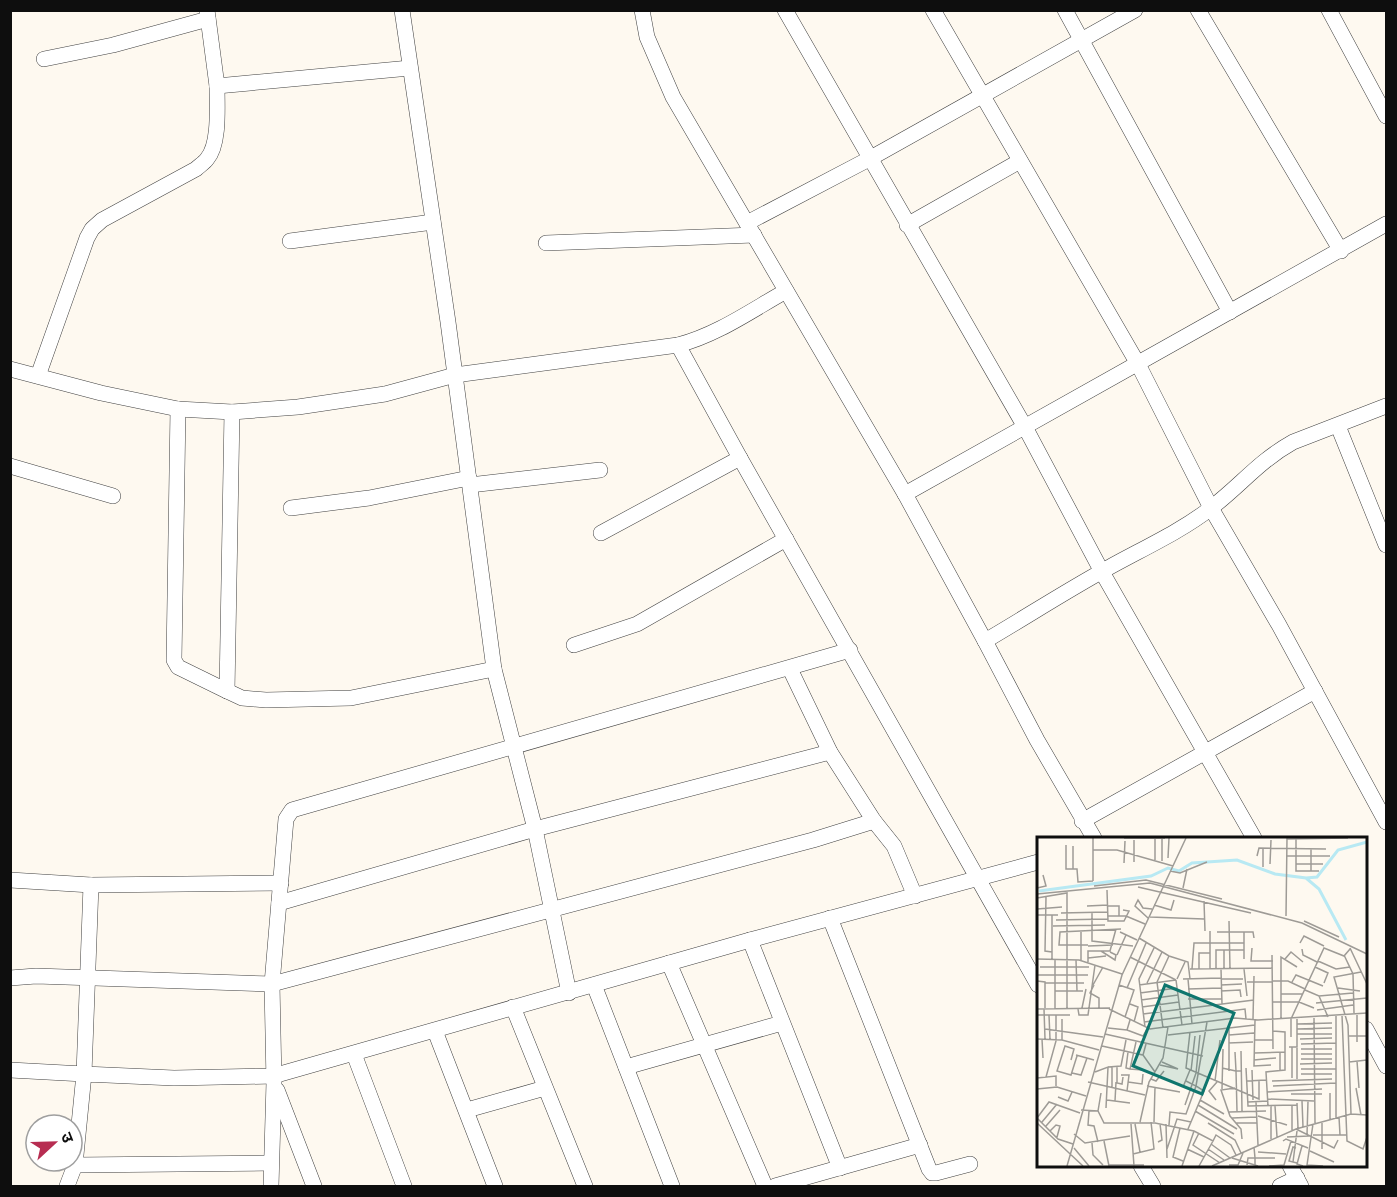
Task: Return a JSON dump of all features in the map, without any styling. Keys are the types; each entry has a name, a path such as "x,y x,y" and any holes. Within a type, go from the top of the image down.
{"street":[{"path":"402,10 455,375 494,669 535,829 569,993"},
{"path":"642,10 647,37 673,97 905,494 1036,740 1093,837"},
{"path":"785,10 1025,427 1102,572 1253,837"},
{"path":"933,10 1138,364 1211,508 1386,822"},
{"path":"1065,10 1230,312"},
{"path":"546,243 750,229 869,159 1135,10"},
{"path":"1198,10 1341,251"},
{"path":"1329,10 1386,116"},
{"path":"39,376 92,229 102,220 196,169 212,152 217,124 217,87 207,15 113,45 44,59"},
{"path":"217,87 410,68"},
{"path":"908,225 1020,161"},
{"path":"290,241 433,222"},
{"path":"905,494 1386,224"},
{"path":"10,369 101,393 178,409 232,412 298,407 386,394 455,375 693,342 786,291"},
{"path":"678,345 1037,983"},
{"path":"985,641 1185,526 1211,508 1263,460 1279,450 1293,442 1386,406"},
{"path":"178,409 174,660 178,667 242,698 266,700 351,698 494,669"},
{"path":"227,691 232,412"},
{"path":"1338,426 1386,545"},
{"path":"601,533 740,458"},
{"path":"10,466 113,496"},
{"path":"291,508 469,482 600,470"},
{"path":"574,645 637,624 786,539"},
{"path":"271,1186 272,984 286,819 292,810 850,650"},
{"path":"790,669 830,752 874,821 894,846 915,896"},
{"path":"1082,821 1315,691"},
{"path":"279,903 535,829 830,752"},
{"path":"10,978 36,976 272,984 813,840 874,821"},
{"path":"10,1070 174,1078 273,1079 513,1007 1037,862"},
{"path":"10,880 90,885 281,883"},
{"path":"80,1113 84,1074 90,885"},
{"path":"830,918 932,1173 970,1164"},
{"path":"750,940 840,1168"},
{"path":"669,963 765,1186"},
{"path":"594,985 672,1186"},
{"path":"513,1007 585,1186"},
{"path":"626,1067 782,1023"},
{"path":"435,1031 495,1186"},
{"path":"1375,1043 1386,1066"},
{"path":"354,1054 404,1186"},
{"path":"273,1079 314,1186"},
{"path":"467,1110 545,1088"},
{"path":"775,1186 920,1145"},
{"path":"84,1165 271,1163"},
{"path":"1143,1167 1154,1186"},
{"path":"1280,1186 1296,1177"}]}
